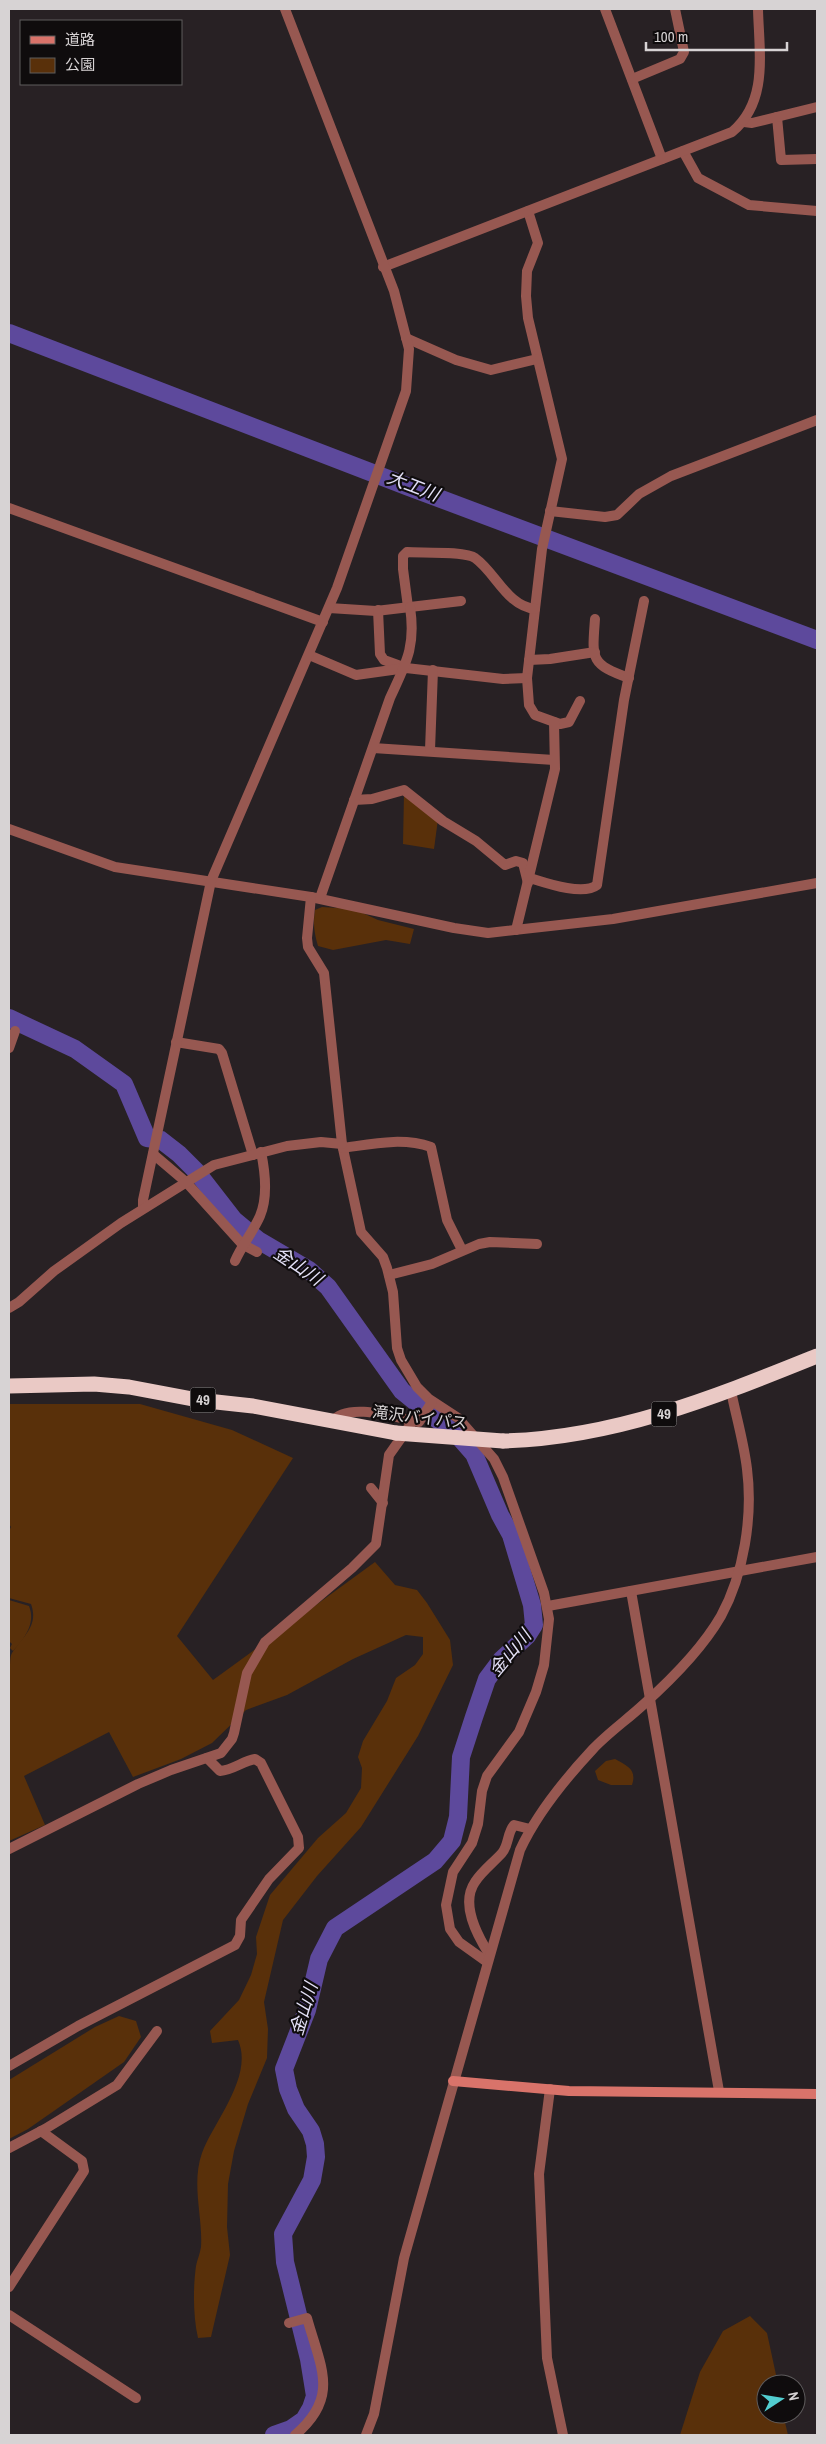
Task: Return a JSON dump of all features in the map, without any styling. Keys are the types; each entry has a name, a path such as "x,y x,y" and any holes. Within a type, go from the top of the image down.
{"highway":[{"name":"滝沢バイパス","path":"9,1386 94,1384 129,1387 198,1400 253,1406 396,1433 503,1441 547,1439 601,1430 664,1414 731,1391 817,1356"}],"street":[{"path":"143,1208 143,1200 176,1042 212,880 329,608 406,391 409,349 394,291 285,9"},
{"path":"606,9 662,159"},
{"path":"632,79 680,59 684,52 675,9"},
{"path":"384,267 732,132 744,122 755,100 760,75 758,9"},
{"path":"744,122 752,123 817,107"},
{"path":"777,117 781,160 817,159"},
{"path":"684,151 698,178 749,205 817,211"},
{"path":"528,211 538,243 527,271 528,318 562,459 542,549 529,660 528,678 531,712 560,724 569,722 580,701"},
{"path":"406,338 456,360 491,370 537,359"},
{"path":"550,511 605,517 617,515 639,494 671,476 817,420"},
{"path":"9,508 323,622"},
{"path":"488,1958 459,1942 450,1929 446,1906 453,1872 472,1843 476,1830 482,1790 487,1776 519,1732 536,1692 548,1636 548,1606 503,1477 494,1458 458,1418 432,1402 417,1387 401,1360 397,1348 393,1292 389,1275 383,1257 361,1232 342,1146 324,973 313,956 307,938 316,898 354,800 390,698 406,668 413,626 402,569 403,556 407,552 464,553 475,558 518,604 535,609"},
{"path":"329,608 378,610 461,601"},
{"path":"529,881 579,889 597,885 629,678 644,601"},
{"path":"378,610 380,654 384,660 406,668"},
{"path":"595,619 593,641 598,664 604,669 629,678"},
{"path":"529,660 595,652"},
{"path":"309,655 356,674 406,668 503,679 528,678"},
{"path":"430,750 433,670"},
{"path":"516,930 555,769 554,722"},
{"path":"373,748 430,750 554,760"},
{"path":"354,800 372,799 404,790 444,821 476,841 505,865 516,861 523,864 529,881"},
{"path":"9,828 115,867 212,880 316,898 454,928 488,933 613,919 817,883"},
{"path":"9,1048 15,1031"},
{"path":"176,1042 219,1049 222,1053 257,1154 265,1168 261,1214 242,1244 235,1261"},
{"path":"9,1308 19,1302 54,1271 143,1208 214,1165 306,1143 342,1146 395,1142 418,1143 431,1147 447,1220 462,1250"},
{"path":"153,1154 186,1182 242,1244 257,1252"},
{"path":"389,1275 432,1264 462,1250 490,1242 537,1244"},
{"path":"366,2435 374,2414 404,2258 518,1857 530,1830 544,1808 594,1748 650,1699 686,1664 721,1615 738,1571 749,1525 747,1469 731,1391"},
{"path":"332,1422 336,1417 358,1410 419,1422 432,1402"},
{"path":"9,1848 146,1780 221,1753 232,1739 242,1688 254,1657 265,1642 370,1552 379,1537 389,1455 413,1421"},
{"path":"371,1488 383,1502"},
{"path":"548,1606 817,1557"},
{"path":"631,1591 719,2091"},
{"path":"9,2066 78,2026 235,1945 240,1936 241,1920 269,1879 299,1848 298,1837 261,1763 255,1759 237,1767 220,1771 207,1758"},
{"path":"488,1958 471,1916 471,1891 474,1882 505,1849 510,1829 514,1825 530,1830"},
{"path":"9,2148 117,2085 157,2032"},
{"path":"453,2081 550,2089 817,2094"},
{"path":"550,2089 539,2174 547,2358 563,2435"},
{"path":"9,2287 84,2171 82,2161 41,2131"},
{"path":"9,2315 136,2398"},
{"path":"289,2323 307,2318 324,2382 324,2396 317,2412 310,2422 295,2435"}],"green space":[{"path":"404,794 438,819 434,849 403,844"},
{"path":"322,907 354,909 378,920 414,929 410,944 386,940 333,950 318,946 314,928 314,915 315,910"},
{"path":"9,1404 140,1404 232,1430 293,1458 177,1636 213,1680 375,1562 395,1585 417,1590 450,1640 453,1665 418,1736 361,1827 317,1876 283,1920 264,2002 268,2029 267,2058 248,2104 234,2151 228,2184 227,2227 230,2255 211,2337 198,2338 194,2311 196,2264 201,2247 197,2177 202,2153 237,2083 242,2054 238,2040 212,2043 210,2031 239,2000 251,1975 257,1954 256,1937 270,1895 318,1838 346,1813 361,1788 362,1768 358,1757 363,1741 387,1701 396,1678 415,1665 423,1654 423,1637 406,1635 353,1659 287,1695 246,1710 212,1743 181,1759 133,1777 109,1732 24,1776 45,1825 9,1841 10,1660 12,1653 29,1630 33,1619 33,1612 31,1604 9,1598 9,1531 11,1527 9,1524"},
{"path":"9,1600 29,1606 31,1612 28,1630 22,1641 13,1651 10,1648 12,1644 9,1641"},
{"path":"615,1759 627,1766 632,1772 632,1785 611,1785 598,1780 595,1771 606,1761"},
{"path":"119,2016 136,2021 141,2037 124,2062 28,2129 9,2139 9,2080 95,2027"},
{"path":"750,2316 767,2333 776,2374 756,2374 756,2424 785,2424 788,2435 680,2435 700,2372 723,2331"}],"waterway":[{"name":"大工川","path":"9,333 409,487 817,640"},
{"name":"金山川","path":"9,1018 75,1049 124,1084 147,1138 161,1140 179,1154 196,1171 234,1220 258,1240 309,1270 328,1287 402,1391 460,1438 474,1454 500,1515 511,1535 532,1605 534,1625 527,1636 502,1659 487,1679 474,1717 461,1757 458,1817 452,1841 435,1861 335,1928 319,1959 307,2010 284,2069 288,2089 296,2109 311,2131 315,2144 316,2157 312,2180 283,2234 285,2262 309,2359 315,2396 304,2420 291,2429 274,2435"}]}
